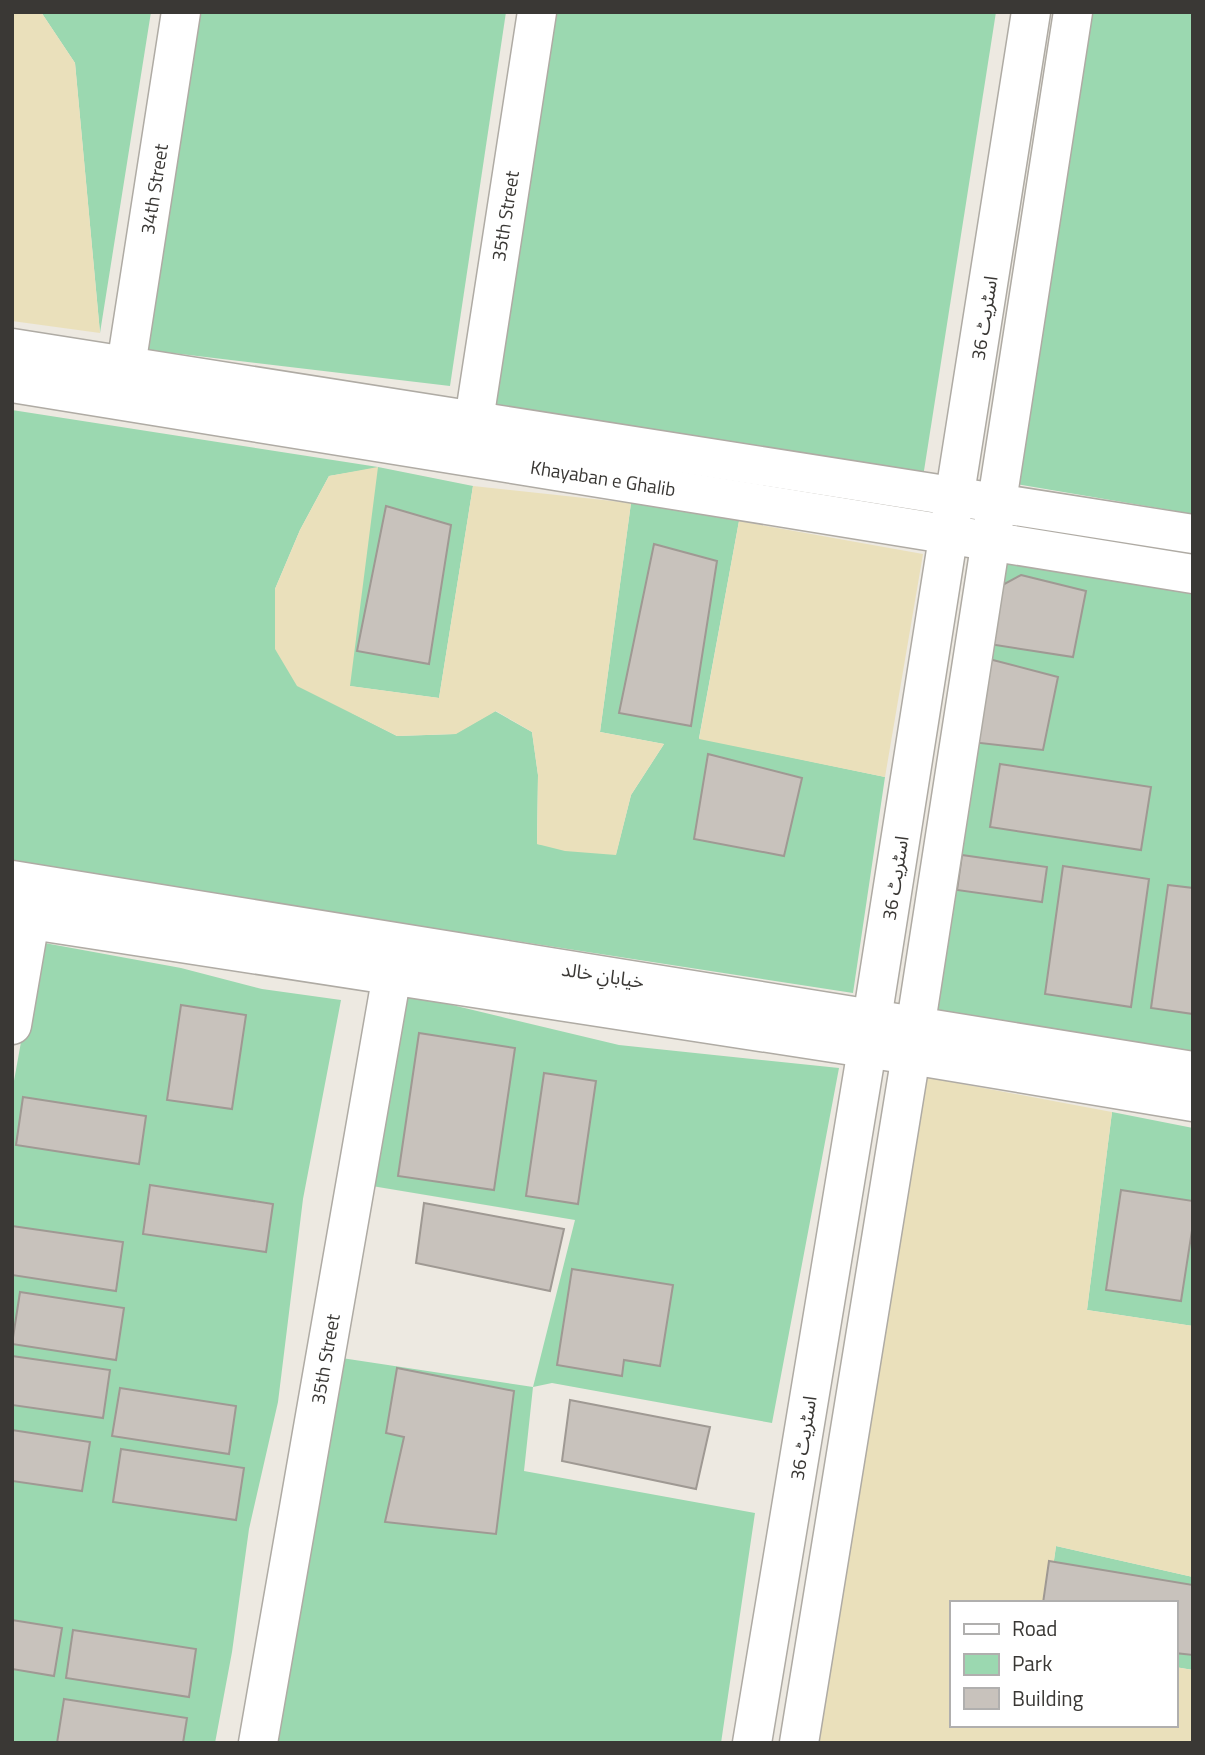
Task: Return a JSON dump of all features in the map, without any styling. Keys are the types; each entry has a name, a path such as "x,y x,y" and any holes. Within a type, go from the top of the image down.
{"street":[{"name":"34th Street","path":"126,366 181,12"},
{"name":"35th Street","path":"474,420 537,12"},
{"name":"اسٹریٹ 36","path":"752,1743 870,1034 1031,12"},
{"path":"799,1743 995,522 1073,12"},
{"name":"Khayaban e Ghalib","path":"12,348 956,497 995,522 1193,573"},
{"name":"Khayaban e Ghalib","path":"12,383 950,534 995,522 1193,534"},
{"name":"خیابانِ خالد","path":"12,880 870,1034"},
{"path":"12,1025 21,918"},
{"name":"خیابانِ خالد","path":"21,918 392,974 913,1040 1193,1070"},
{"name":"35th Street","path":"258,1743 392,974"},
{"name":"خیابانِ خالد","path":"913,1040 1193,1102"}],"green space":[{"path":"41,12 151,12 100,333 75,63"},
{"path":"200,12 506,12 450,386 147,350"},
{"path":"550,12 996,12 923,477 489,404"},
{"path":"1083,12 1193,12 1193,514 1010,483"},
{"path":"12,410 378,467 473,486 439,698 349,686 377,468 329,476 300,530 275,589 352,713 397,736 455,734 495,711 532,732 538,775 537,844 616,854 631,795 664,744 600,732 631,503 739,521 699,738 885,777 853,993 12,863"},
{"path":"1002,552 1193,590 1193,1054 933,1009"},
{"path":"39,942 181,968 262,989 341,1000 303,1199 278,1402 249,1529 232,1652 215,1743 12,1743 12,1092"},
{"path":"402,993 619,1045 839,1068 772,1423 552,1383 533,1387 575,1220 366,1185"},
{"path":"1112,1112 1193,1128 1193,1326 1087,1310"},
{"path":"335,1357 533,1387 524,1471 755,1513 721,1743 269,1743"},
{"path":"1056,1546 1193,1577 1193,1670 1177,1667 1177,1601 1048,1601"}],"sand":[{"path":"12,12 41,12 75,63 100,333 12,321"},
{"path":"378,467 350,686 439,698 473,486 631,503 600,732 664,744 631,795 616,855 565,851 537,844 538,775 532,732 496,711 456,734 397,736 297,686 275,649 275,589 300,530 329,476"},
{"path":"739,521 923,554 885,777 699,739"},
{"path":"925,1077 1112,1112 1087,1310 1193,1326 1193,1577 1056,1546 1048,1601 950,1601 950,1727 1177,1727 1177,1667 1193,1670 1193,1743 811,1743"}],"building":[{"path":"386,506 451,525 429,664 357,651"},
{"path":"654,544 717,561 691,726 619,713"},
{"path":"1021,575 1086,591 1073,657 989,644 997,588"},
{"path":"989,659 1058,677 1043,750 971,742"},
{"path":"708,754 802,778 784,856 694,839"},
{"path":"1000,764 1151,787 1141,850 990,827"},
{"path":"962,855 1047,867 1042,902 957,890"},
{"path":"1063,866 1149,879 1131,1007 1045,994"},
{"path":"1168,885 1193,888 1193,1014 1151,1008"},
{"path":"181,1005 246,1015 232,1109 167,1100"},
{"path":"419,1033 515,1048 494,1190 398,1176"},
{"path":"544,1073 596,1081 578,1204 526,1196"},
{"path":"23,1097 146,1116 139,1164 16,1145"},
{"path":"150,1185 273,1204 266,1252 143,1234"},
{"path":"1121,1190 1193,1201 1193,1224 1181,1301 1106,1290"},
{"path":"424,1203 564,1229 550,1291 416,1263"},
{"path":"12,1226 123,1242 116,1291 12,1275"},
{"path":"572,1269 673,1285 660,1366 624,1360 622,1376 557,1365"},
{"path":"20,1292 124,1308 116,1360 12,1344"},
{"path":"12,1356 110,1370 103,1418 12,1405"},
{"path":"397,1368 514,1391 496,1534 385,1522 404,1437 386,1433"},
{"path":"120,1388 236,1406 229,1454 112,1436"},
{"path":"570,1400 710,1427 696,1489 562,1461"},
{"path":"12,1430 90,1442 82,1491 12,1481"},
{"path":"121,1449 244,1468 236,1520 113,1502"},
{"path":"1049,1561 1193,1585 1193,1655 1177,1653 1177,1601 1043,1601"},
{"path":"12,1620 62,1628 54,1676 12,1669"},
{"path":"73,1630 196,1649 189,1697 66,1678"},
{"path":"64,1699 187,1718 183,1743 57,1743"}]}
